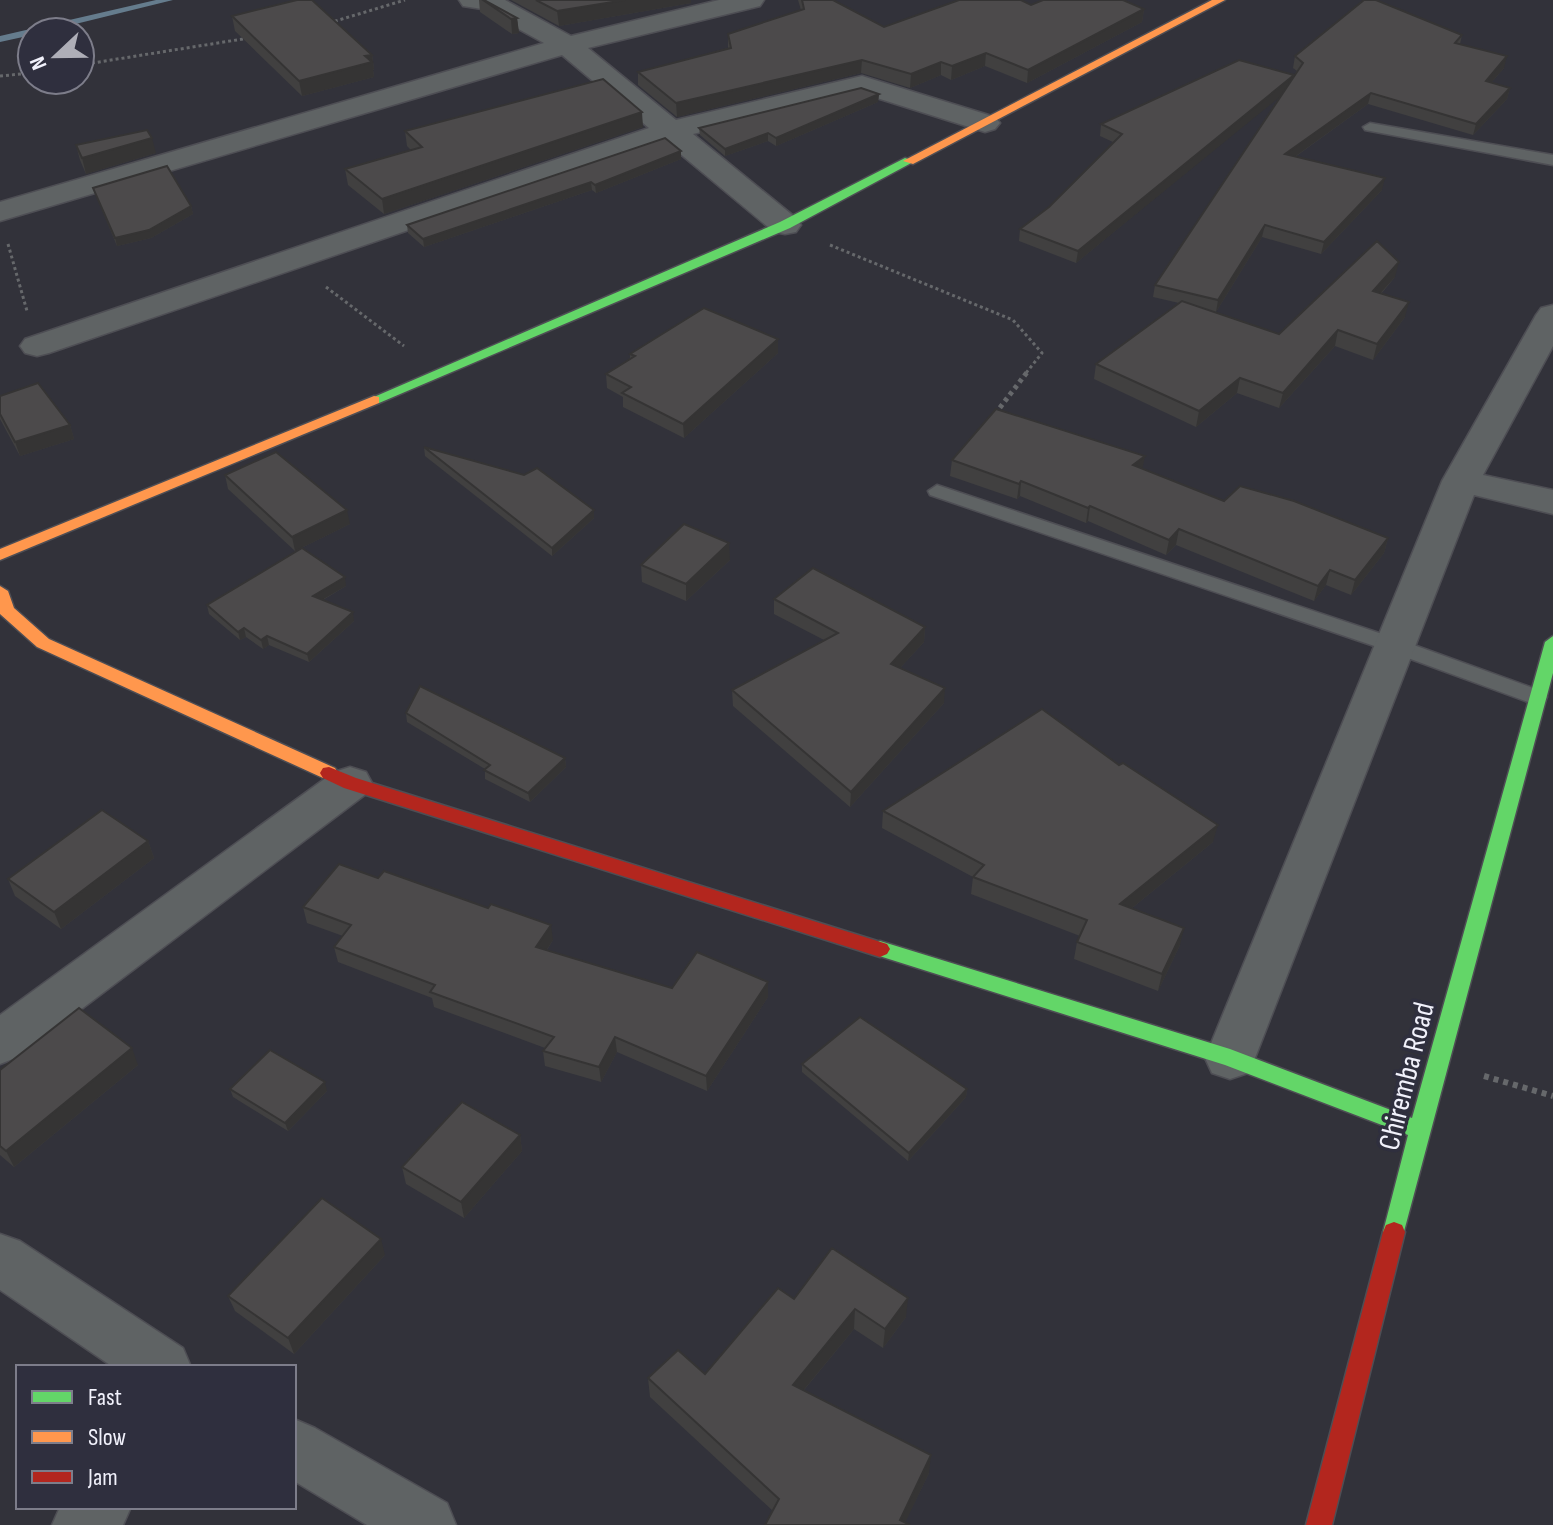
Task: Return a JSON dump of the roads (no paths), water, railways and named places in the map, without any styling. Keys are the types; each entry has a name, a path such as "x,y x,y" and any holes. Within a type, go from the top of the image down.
{"street":[{"path":"472,0 489,2 567,45 785,225"},
{"path":"0,212 567,45 751,0"},
{"path":"0,555 440,373 785,225 1220,0"},
{"path":"37,346 668,131 862,84 985,123"},
{"path":"1230,1058 1461,481 1553,315"},
{"path":"1461,481 1553,502"},
{"path":"0,591 6,610 43,643 350,783 1230,1058 1421,1131"},
{"name":"Chiremba Road","path":"1319,1525 1437,1062 1553,642"},
{"path":"0,1043 350,783"},
{"path":"0,1259 159,1365"},
{"path":"296,1449 425,1525"},
{"path":"83,1525 98,1509"}],"lane":[{"path":"1370,127 1553,160"},
{"path":"937,491 1393,645 1536,697"}],"waterway":[{"path":"0,39 168,0"}]}
